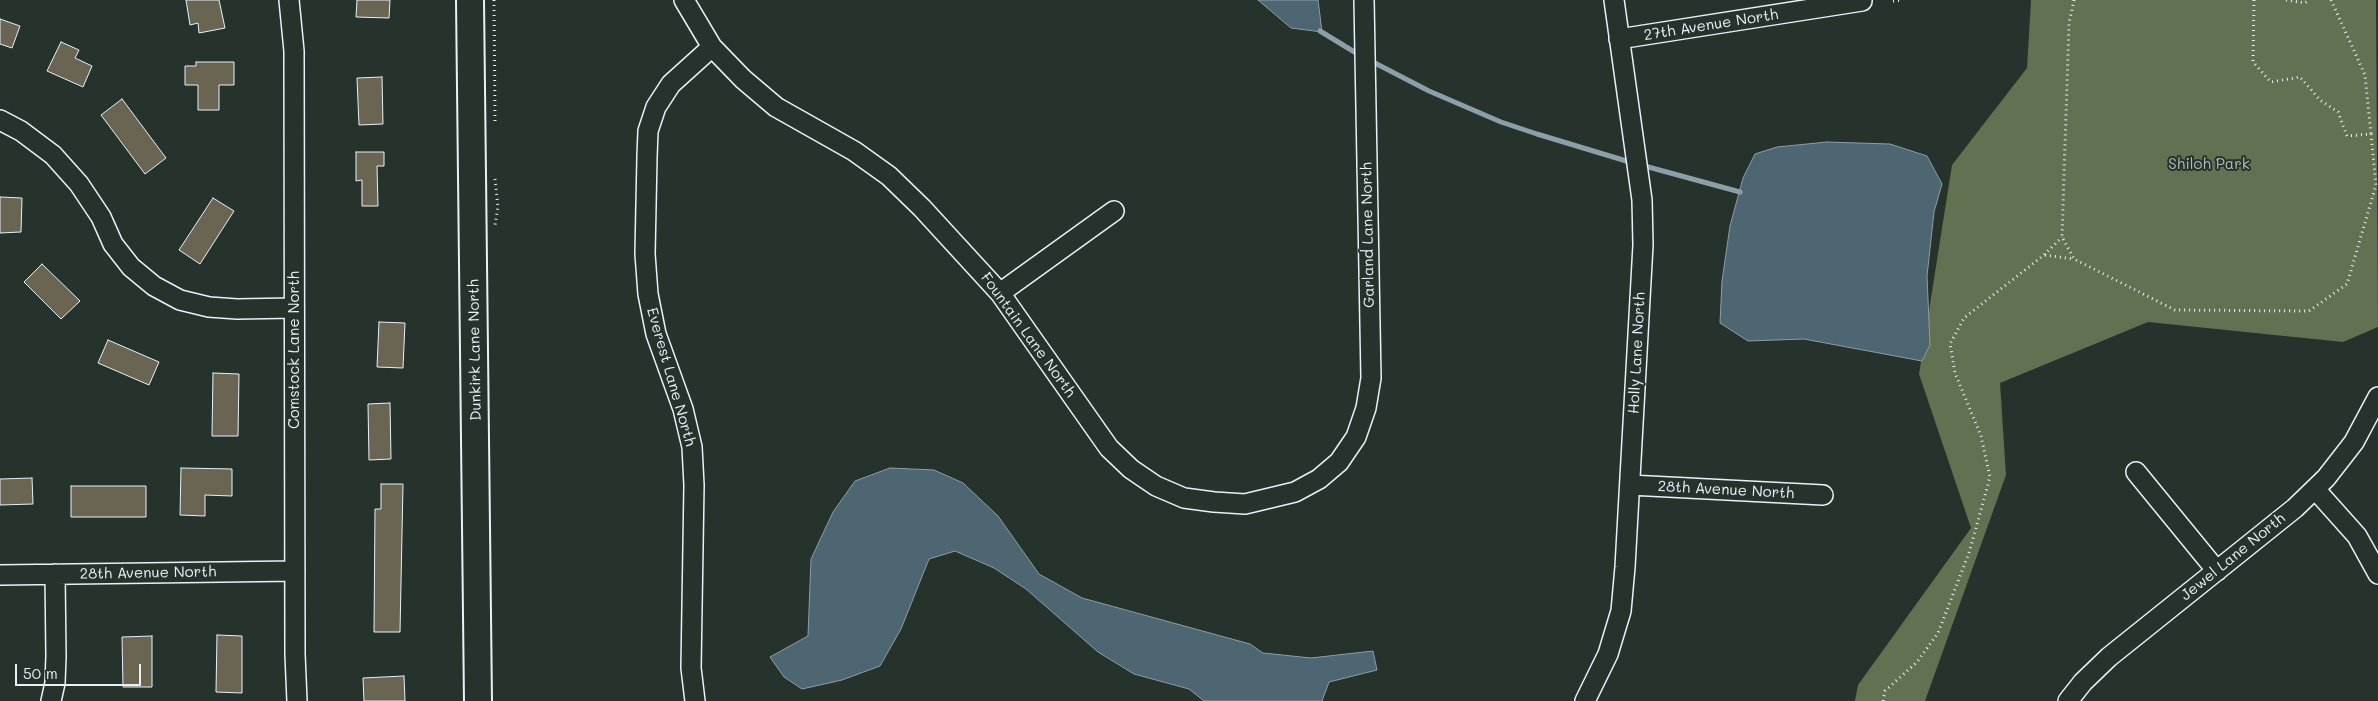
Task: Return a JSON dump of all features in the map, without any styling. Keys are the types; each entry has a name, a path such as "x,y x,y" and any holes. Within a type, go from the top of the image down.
{"street":[{"name":"Comstock Lane North","path":"289,0 294,51 297,701"},
{"name":"Dunkirk Lane North","path":"470,0 478,701"},
{"name":"Fountain Lane North","path":"684,0 712,47 743,79 776,107 854,151 889,176 922,208 1000,293 1109,448 1131,469 1156,486 1184,498 1245,504 1295,492 1319,479 1339,462"},
{"name":"Garland Lane North","path":"1339,462 1356,437 1366,408 1371,378 1364,0"},
{"name":"Holly Lane North","path":"1585,701 1608,654 1620,611 1630,485 1644,245 1642,200 1614,0"},
{"name":"27th Avenue North","path":"1619,39 1862,2"},
{"name":"Everest Lane North","path":"695,701 691,668 694,485 692,446 683,409 656,334 648,294 645,254 647,157 648,131 656,107 671,84 712,47"},
{"path":"0,120 22,131 53,155 79,184 101,217 113,244 131,267 154,286 180,300 208,307 238,309 294,308"},
{"path":"1000,293 1114,211"},
{"name":"Jewel Lane North","path":"2068,701 2083,682 2109,657 2217,571 2315,489 2354,442 2378,397"},
{"path":"2136,472 2217,571"},
{"name":"28th Avenue North","path":"1630,485 1823,495"},
{"path":"2315,489 2357,536 2378,574"},
{"name":"28th Avenue North","path":"0,575 295,571"},
{"path":"50,701 55,683 55,574"}],"path":[{"path":"1893,2 1903,0"},
{"path":"2074,0 2069,23 2062,236 2074,259"},
{"path":"2254,0 2253,62 2272,82 2300,77 2320,100 2338,112 2347,136 2371,134"},
{"path":"2286,0 2305,3 2309,0"},
{"path":"2044,255 2074,259 2175,310 2309,311 2347,284 2376,185 2365,75 2331,0"},
{"path":"1883,701 1885,691 1917,662 1938,633 1969,553 1990,477 1981,436 1955,373 1950,344 1964,318 2044,255 2062,236"}],"green space":[{"name":"Shiloh Park","path":"2031,0 2376,0 2378,327 2343,342 2148,322 2000,383 2006,475 1925,701 1855,701 1858,685 1971,528 1919,374 1952,165 2027,68"}],"water":[{"path":"1258,0 1318,0 1322,32 1291,28"},
{"path":"1827,142 1890,144 1927,156 1942,184 1934,212 1927,276 1930,345 1922,361 1804,339 1748,341 1720,323 1722,281 1730,226 1743,178 1755,154 1777,147"},
{"path":"890,468 934,470 963,483 998,516 1039,574 1082,598 1250,644 1263,653 1311,658 1373,651 1377,670 1329,682 1322,701 1204,701 1189,689 1134,674 1098,652 1026,589 994,568 955,551 929,559 901,629 880,666 842,680 802,689 784,677 770,657 808,636 811,559 833,512 855,481"}],"building":[{"path":"186,0 219,0 225,28 199,33 198,23 190,25"},
{"path":"357,0 390,0 389,18 356,17"},
{"path":"0,19 20,26 12,48 0,44"},
{"path":"61,42 79,50 75,58 92,66 83,87 47,71"},
{"path":"196,62 234,62 234,85 219,85 219,110 198,110 198,85 185,85 185,66 196,66"},
{"path":"382,77 383,124 359,125 357,78"},
{"path":"122,99 166,158 145,174 101,115"},
{"path":"356,152 384,152 384,166 377,166 378,206 362,206 362,180 356,181"},
{"path":"0,197 22,198 21,232 0,233"},
{"path":"213,198 234,211 200,264 179,250"},
{"path":"42,264 80,301 61,319 24,282"},
{"path":"379,322 405,323 403,368 377,367"},
{"path":"108,340 159,362 149,385 98,363"},
{"path":"213,373 239,374 238,436 212,436"},
{"path":"390,403 391,459 369,460 368,404"},
{"path":"181,468 232,469 232,496 205,495 205,516 180,515"},
{"path":"32,478 33,504 0,505 0,479"},
{"path":"381,484 403,484 400,632 374,632 375,509 381,509"},
{"path":"71,486 146,486 146,517 71,517"},
{"path":"217,635 242,636 242,693 216,692"},
{"path":"152,636 152,687 123,687 122,637"},
{"path":"404,676 405,701 364,701 363,678"}],"waterway":[{"path":"1320,31 1361,56"},
{"path":"1369,60 1429,91 1501,122 1633,163"},
{"path":"1641,165 1740,192"}]}
